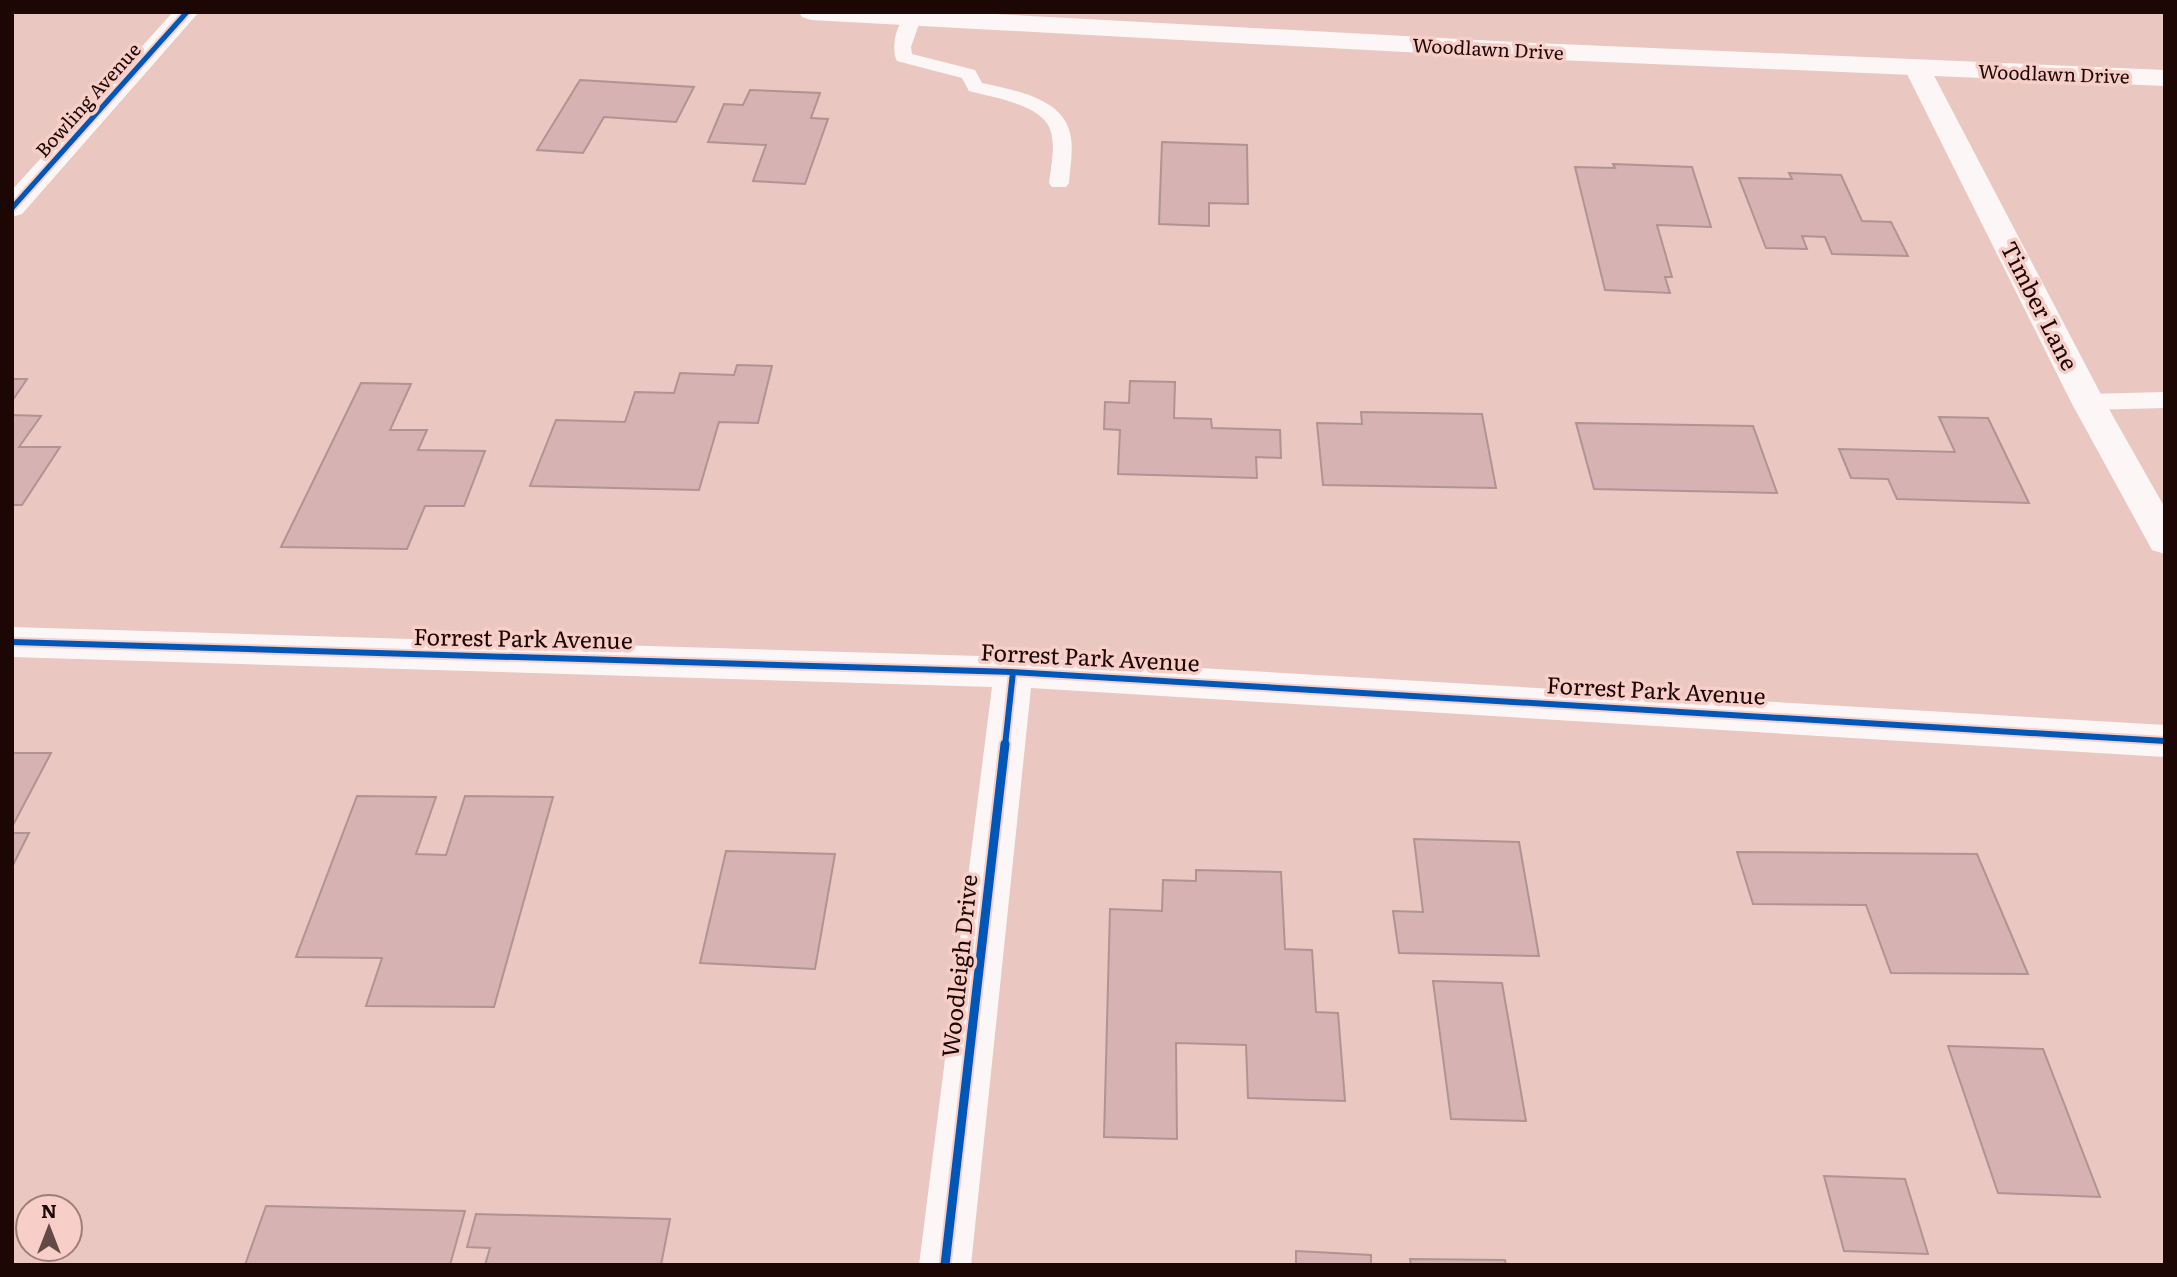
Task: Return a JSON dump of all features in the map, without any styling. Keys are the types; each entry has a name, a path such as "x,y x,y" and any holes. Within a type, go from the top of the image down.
{"street":[{"name":"Bowling Avenue","path":"12,208 187,12"},
{"name":"Woodlawn Drive","path":"811,12 1528,51 2165,78"},
{"name":"Timber Lane","path":"1917,68 2088,402 2165,541"},
{"name":"Forrest Park Avenue","path":"12,642 601,662 668,661 1013,672 2165,741"},
{"name":"Woodleigh Drive","path":"945,1265 1013,672"}],"lane":[{"path":"912,18 902,47 903,57 970,74 975,87 1032,102 1055,119 1060,129 1061,143 1059,183"},
{"path":"2088,402 2165,400"}],"building":[{"path":"580,80 694,87 676,122 604,117 583,153 537,150"},
{"path":"750,90 820,93 811,118 828,119 805,184 753,181 766,145 708,142 724,104 743,105"},
{"path":"1162,142 1247,145 1248,204 1209,203 1209,226 1159,224"},
{"path":"1613,164 1692,167 1711,227 1657,225 1672,277 1665,277 1670,293 1605,290 1575,167 1615,168"},
{"path":"1789,173 1841,175 1862,221 1891,222 1908,256 1832,254 1825,237 1802,236 1807,249 1766,248 1739,178 1792,179"},
{"path":"737,365 772,366 758,423 719,422 699,490 530,486 556,420 625,422 635,392 674,393 680,373 734,375"},
{"path":"12,379 27,379 12,401"},
{"path":"1130,381 1175,382 1174,418 1211,419 1212,428 1280,430 1281,458 1256,457 1257,478 1118,474 1120,430 1104,429 1105,402 1129,403"},
{"path":"361,383 411,384 390,430 427,430 418,450 485,451 464,506 425,506 407,549 281,547"},
{"path":"1361,412 1482,414 1496,488 1323,485 1317,423 1362,424"},
{"path":"12,415 41,416 19,447 60,447 22,505 12,505"},
{"path":"1939,417 1988,418 2029,503 1897,499 1888,479 1851,478 1839,449 1955,452"},
{"path":"1576,423 1753,426 1777,493 1594,489"},
{"path":"12,753 51,753 12,827"},
{"path":"357,796 436,797 416,854 446,855 465,796 553,797 494,1007 366,1006 382,958 296,957"},
{"path":"12,833 29,833 12,867"},
{"path":"1414,839 1519,842 1539,956 1399,953 1393,911 1423,912"},
{"path":"726,851 835,854 815,969 700,963"},
{"path":"1737,852 1977,854 2028,974 1891,973 1866,905 1753,904"},
{"path":"1196,870 1281,872 1285,949 1312,950 1316,1012 1338,1013 1345,1101 1248,1098 1246,1045 1176,1043 1177,1139 1104,1137 1110,909 1162,911 1163,880 1196,881"},
{"path":"1433,981 1502,983 1526,1121 1451,1119"},
{"path":"1948,1046 2043,1049 2100,1197 1998,1193"},
{"path":"1824,1176 1905,1179 1928,1254 1844,1251"},
{"path":"266,1206 465,1211 450,1265 245,1265"},
{"path":"476,1214 670,1219 661,1265 485,1265 490,1248 467,1247"},
{"path":"1296,1251 1371,1255 1371,1265 1296,1265"},
{"path":"1410,1259 1505,1260 1506,1265 1411,1265"}],"cycle path":[{"path":"12,208 187,12"},
{"path":"12,642 1013,672 2165,741"},
{"path":"945,1265 1013,672"}]}
